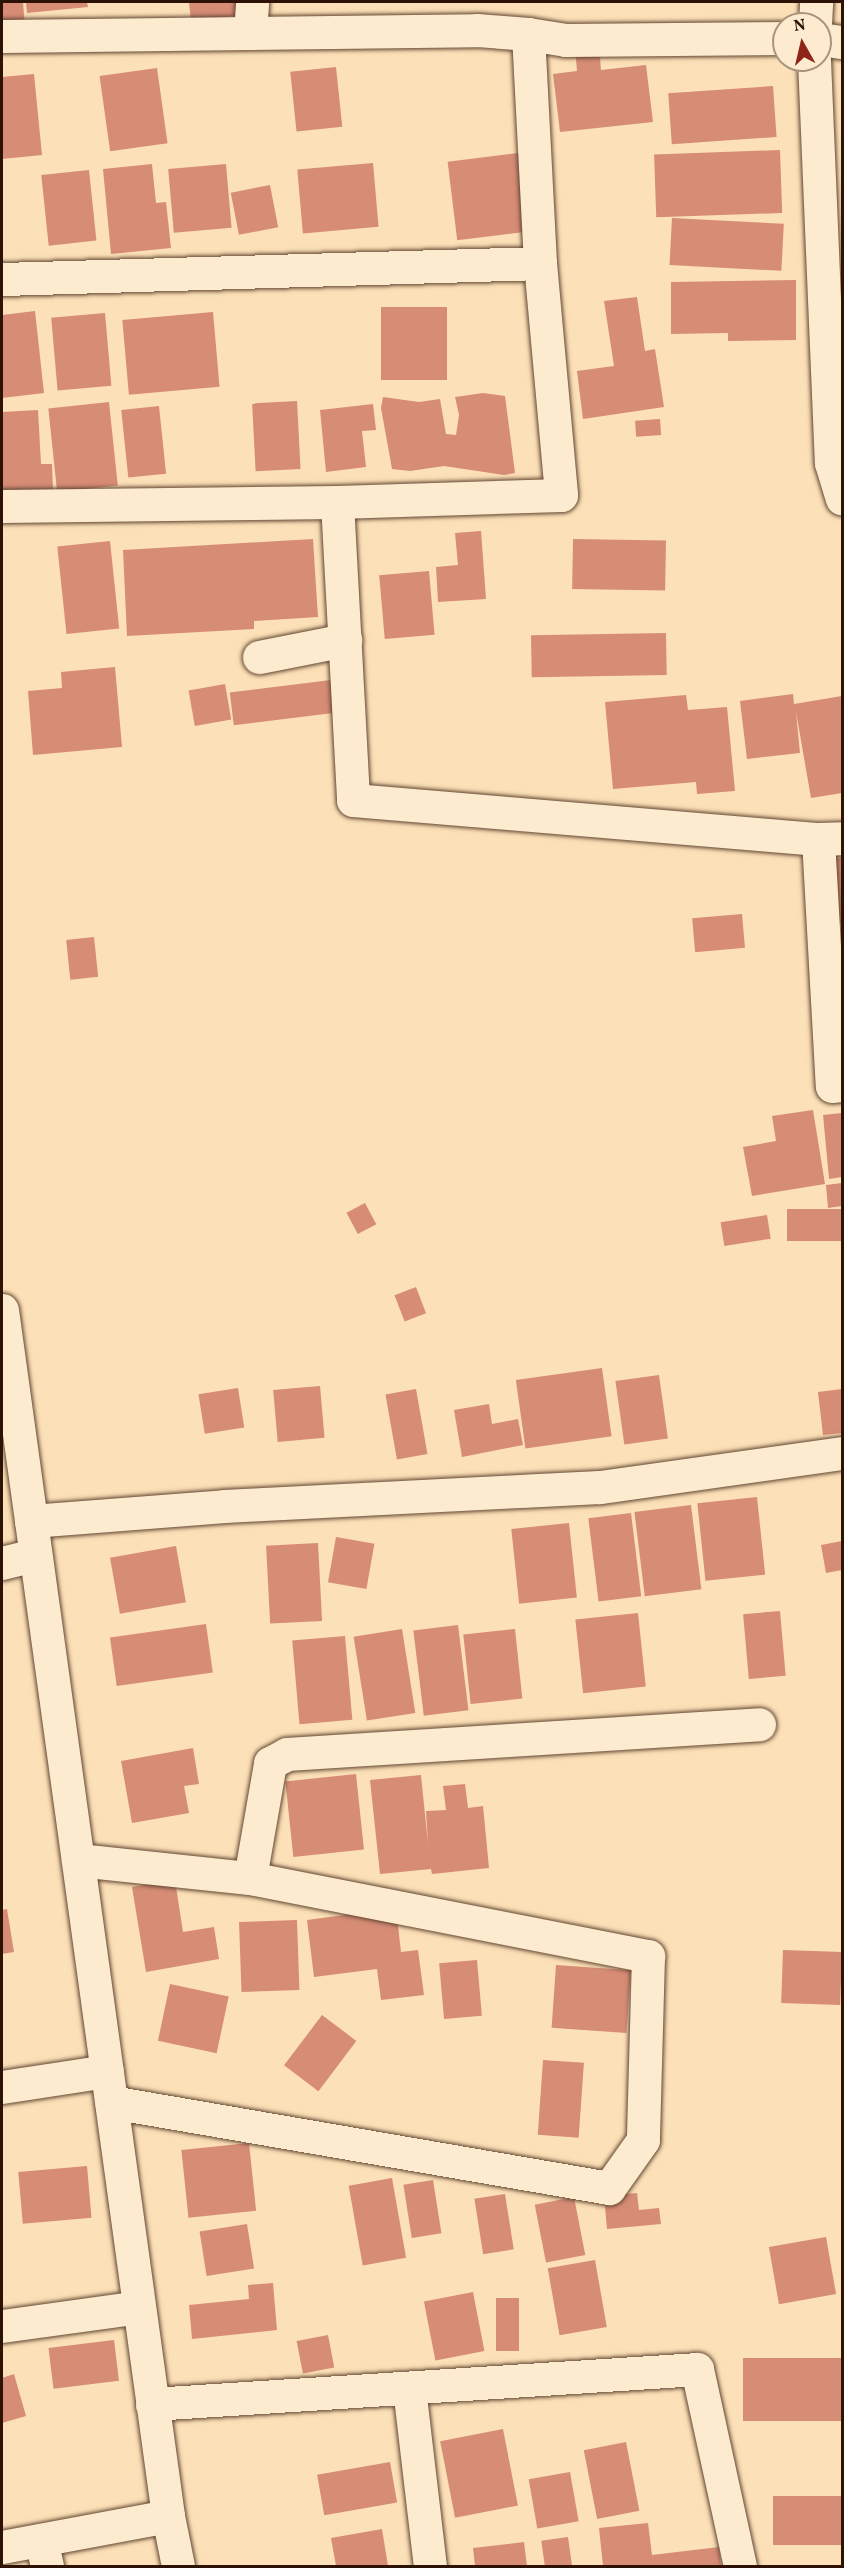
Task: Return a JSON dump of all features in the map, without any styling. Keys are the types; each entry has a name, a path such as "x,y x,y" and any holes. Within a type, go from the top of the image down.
{"street":[{"path":"2,36 251,17 477,30 565,40 772,38"},
{"path":"2,506 337,502 561,495 540,263 528,34"},
{"path":"815,72 831,463 843,498"},
{"path":"2,279 540,263"},
{"path":"337,502 354,800 830,838 832,1086 843,1085"},
{"path":"259,657 345,640"},
{"path":"2,1319 152,2404 168,2516 178,2566"},
{"path":"31,1521 224,1506 600,1487 843,1453"},
{"path":"2,1563 35,1555"},
{"path":"250,1878 270,1762 287,1754 759,1724"},
{"path":"2,2086 109,2086 609,2188 643,2140 648,1956 250,1878 78,1860"},
{"path":"2,2326 139,2307"},
{"path":"152,2404 697,2369 740,2566"},
{"path":"409,2388 430,2566"},
{"path":"2,2547 44,2553 168,2516"}],"building":[{"path":"2,2 23,2 25,27 2,29"},
{"path":"26,2 87,2 88,7 27,13"},
{"path":"189,2 243,2 244,15 191,21"},
{"path":"599,45 601,70 646,65 653,122 560,132 553,74 577,71 575,48"},
{"path":"336,67 342,127 297,131 290,72"},
{"path":"157,68 168,143 110,151 100,76"},
{"path":"34,74 42,155 2,159 2,77"},
{"path":"773,86 777,137 672,144 668,93"},
{"path":"780,150 782,213 656,217 654,154"},
{"path":"527,152 537,230 457,240 448,162"},
{"path":"373,163 379,227 303,233 297,170"},
{"path":"152,164 156,203 166,202 171,248 111,254 103,169"},
{"path":"226,164 232,228 174,233 168,169"},
{"path":"89,170 96,241 49,246 41,175"},
{"path":"270,185 278,227 239,235 231,193"},
{"path":"672,218 784,224 781,271 670,265"},
{"path":"796,280 796,340 728,341 728,333 671,334 671,282"},
{"path":"637,297 645,351 655,349 664,407 583,419 577,371 614,366 604,301"},
{"path":"381,307 447,307 447,380 381,380"},
{"path":"35,311 44,393 2,398 2,315"},
{"path":"213,312 220,387 129,395 122,320"},
{"path":"105,313 111,386 58,390 51,318"},
{"path":"483,393 505,396 515,473 504,475 444,466 410,471 392,469 381,408 383,397 419,402 440,399 446,434 456,435 459,415 455,397"},
{"path":"297,401 301,469 256,471 252,403"},
{"path":"109,402 118,486 57,492 48,408"},
{"path":"373,404 376,430 362,431 366,467 326,472 320,410"},
{"path":"159,406 166,474 128,478 121,410"},
{"path":"38,410 41,464 52,464 53,491 2,493 2,412"},
{"path":"660,419 661,435 636,437 635,421"},
{"path":"481,531 486,599 438,602 436,567 458,565 455,533"},
{"path":"313,539 318,617 254,621 254,629 127,636 123,550"},
{"path":"573,539 666,541 665,591 572,589"},
{"path":"110,541 119,629 66,634 57,547"},
{"path":"429,571 435,635 385,639 379,575"},
{"path":"666,633 667,675 532,677 531,635"},
{"path":"115,667 122,747 33,755 28,691 62,688 61,672"},
{"path":"331,680 335,713 234,725 230,692"},
{"path":"225,684 231,719 195,726 189,690"},
{"path":"793,694 794,704 842,696 842,793 811,798 796,712 800,753 747,759 740,701"},
{"path":"686,695 688,710 727,707 735,791 697,794 696,782 613,789 605,702"},
{"path":"842,858 842,923 839,923 832,859"},
{"path":"742,914 745,948 695,952 692,918"},
{"path":"94,937 98,977 70,980 66,940"},
{"path":"813,1110 825,1184 752,1196 743,1147 776,1141 772,1116"},
{"path":"842,1113 842,1177 829,1179 823,1115"},
{"path":"842,1183 842,1206 828,1208 826,1185"},
{"path":"365,1203 376,1224 358,1234 346,1213"},
{"path":"787,1209 842,1209 842,1241 787,1241"},
{"path":"767,1215 771,1239 724,1246 721,1222"},
{"path":"416,1287 426,1313 405,1321 395,1295"},
{"path":"602,1368 612,1436 525,1448 516,1380"},
{"path":"659,1375 668,1438 624,1445 615,1381"},
{"path":"320,1386 325,1438 278,1442 273,1390"},
{"path":"238,1388 244,1428 205,1434 198,1394"},
{"path":"416,1389 427,1454 397,1459 385,1394"},
{"path":"842,1389 842,1433 823,1435 818,1392"},
{"path":"489,1404 492,1424 518,1419 523,1445 462,1457 454,1410"},
{"path":"757,1497 765,1575 705,1581 697,1503"},
{"path":"691,1505 701,1589 645,1596 634,1512"},
{"path":"631,1513 641,1596 599,1602 588,1518"},
{"path":"569,1523 577,1598 519,1604 511,1529"},
{"path":"336,1537 374,1544 366,1589 328,1582"},
{"path":"842,1541 842,1570 826,1573 821,1545"},
{"path":"318,1543 322,1621 270,1624 266,1546"},
{"path":"176,1546 186,1602 120,1614 110,1558"},
{"path":"780,1611 786,1676 749,1679 743,1614"},
{"path":"638,1613 646,1687 583,1693 575,1620"},
{"path":"206,1624 213,1673 117,1686 110,1637"},
{"path":"458,1625 468,1710 424,1716 413,1630"},
{"path":"402,1629 415,1713 367,1721 354,1637"},
{"path":"515,1629 522,1699 471,1704 463,1634"},
{"path":"345,1636 352,1720 300,1724 292,1641"},
{"path":"193,1748 199,1784 184,1786 189,1813 132,1823 121,1761"},
{"path":"356,1774 364,1850 293,1857 285,1781"},
{"path":"421,1775 428,1844 426,1811 446,1810 443,1786 465,1784 468,1808 483,1806 489,1868 432,1874 431,1869 380,1874 370,1780"},
{"path":"175,1880 183,1932 214,1927 219,1959 146,1972 132,1887"},
{"path":"396,1908 401,1952 418,1950 424,1995 381,2000 377,1969 314,1977 307,1920"},
{"path":"7,1909 14,1952 2,1954 2,1910"},
{"path":"297,1920 299,1990 241,1992 239,1922"},
{"path":"783,1950 842,1952 840,2005 781,2003"},
{"path":"477,1960 482,2016 444,2019 439,1963"},
{"path":"556,1965 631,1970 626,2033 552,2028"},
{"path":"170,1984 229,1996 217,2053 158,2041"},
{"path":"322,2015 356,2041 318,2091 284,2065"},
{"path":"543,2060 584,2063 579,2138 538,2135"},
{"path":"249,2143 256,2211 188,2218 181,2150"},
{"path":"87,2166 92,2218 23,2224 18,2172"},
{"path":"392,2178 406,2258 363,2265 349,2186"},
{"path":"433,2180 441,2233 412,2238 403,2185"},
{"path":"637,2193 639,2210 659,2208 661,2224 607,2229 604,2196"},
{"path":"505,2194 514,2249 483,2254 474,2199"},
{"path":"574,2197 585,2255 546,2263 535,2205"},
{"path":"247,2224 254,2268 207,2276 200,2232"},
{"path":"826,2237 836,2294 779,2304 769,2247"},
{"path":"595,2260 607,2327 560,2335 548,2268"},
{"path":"273,2283 277,2330 192,2339 189,2305 249,2299 248,2285"},
{"path":"473,2292 484,2351 435,2360 424,2302"},
{"path":"496,2298 519,2298 519,2351 496,2351"},
{"path":"328,2335 334,2367 303,2373 297,2341"},
{"path":"114,2340 119,2381 53,2389 48,2348"},
{"path":"743,2358 842,2358 842,2421 743,2421"},
{"path":"14,2374 26,2416 2,2423 2,2378"},
{"path":"503,2429 518,2506 455,2518 440,2441"},
{"path":"626,2442 639,2511 597,2519 584,2450"},
{"path":"390,2462 397,2502 324,2515 317,2475"},
{"path":"570,2472 579,2521 537,2529 529,2479"},
{"path":"773,2496 842,2496 842,2545 773,2545"},
{"path":"648,2523 652,2555 719,2547 721,2566 603,2566 599,2528"},
{"path":"382,2529 388,2566 336,2566 331,2538"},
{"path":"568,2537 572,2566 545,2566 541,2541"},
{"path":"524,2542 527,2566 475,2566 473,2548"}]}
